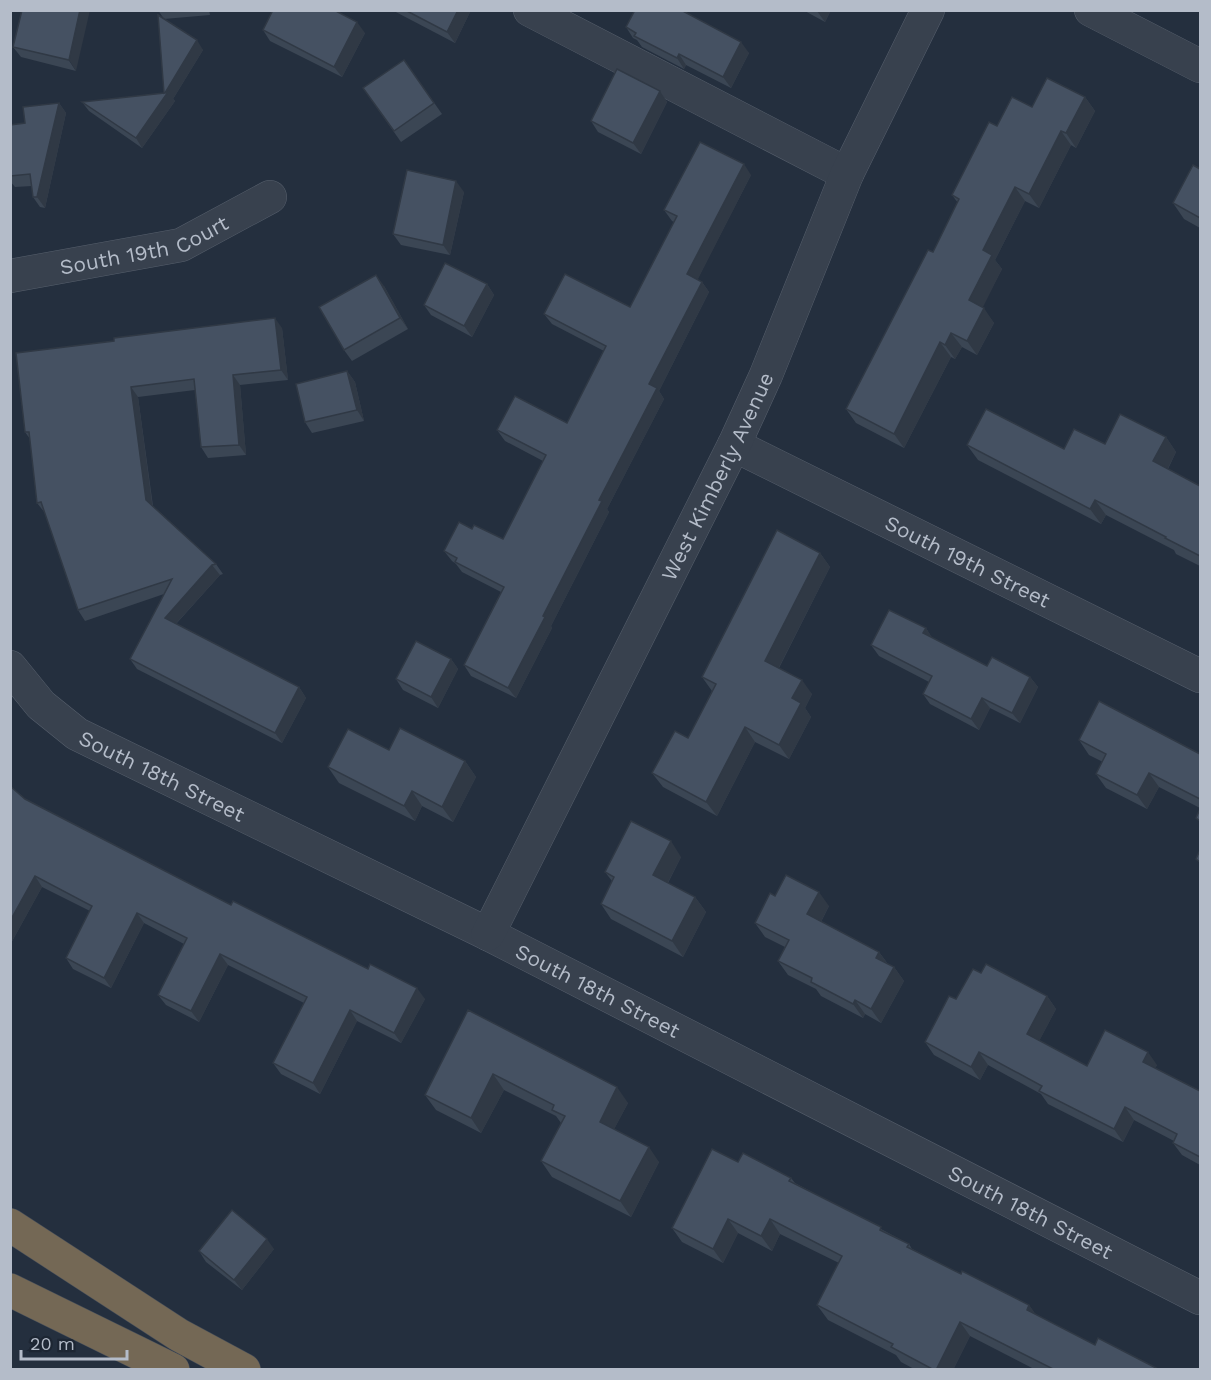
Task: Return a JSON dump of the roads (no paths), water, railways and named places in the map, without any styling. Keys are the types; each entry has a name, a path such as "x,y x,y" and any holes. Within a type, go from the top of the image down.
{"highway":[{"path":"10,1225 179,1335 244,1370"},
{"path":"10,1290 173,1370"}],"street":[{"path":"530,10 847,174"},
{"name":"West Kimberly Avenue","path":"488,934 734,445 766,375 847,174 928,10"},
{"path":"1091,10 1200,66"},
{"name":"South 19th Court","path":"10,276 181,245 270,197"},
{"name":"South 19th Street","path":"734,445 1200,676"},
{"name":"South 18th Street","path":"10,667 41,705 77,735 488,934 1200,1298"}]}
